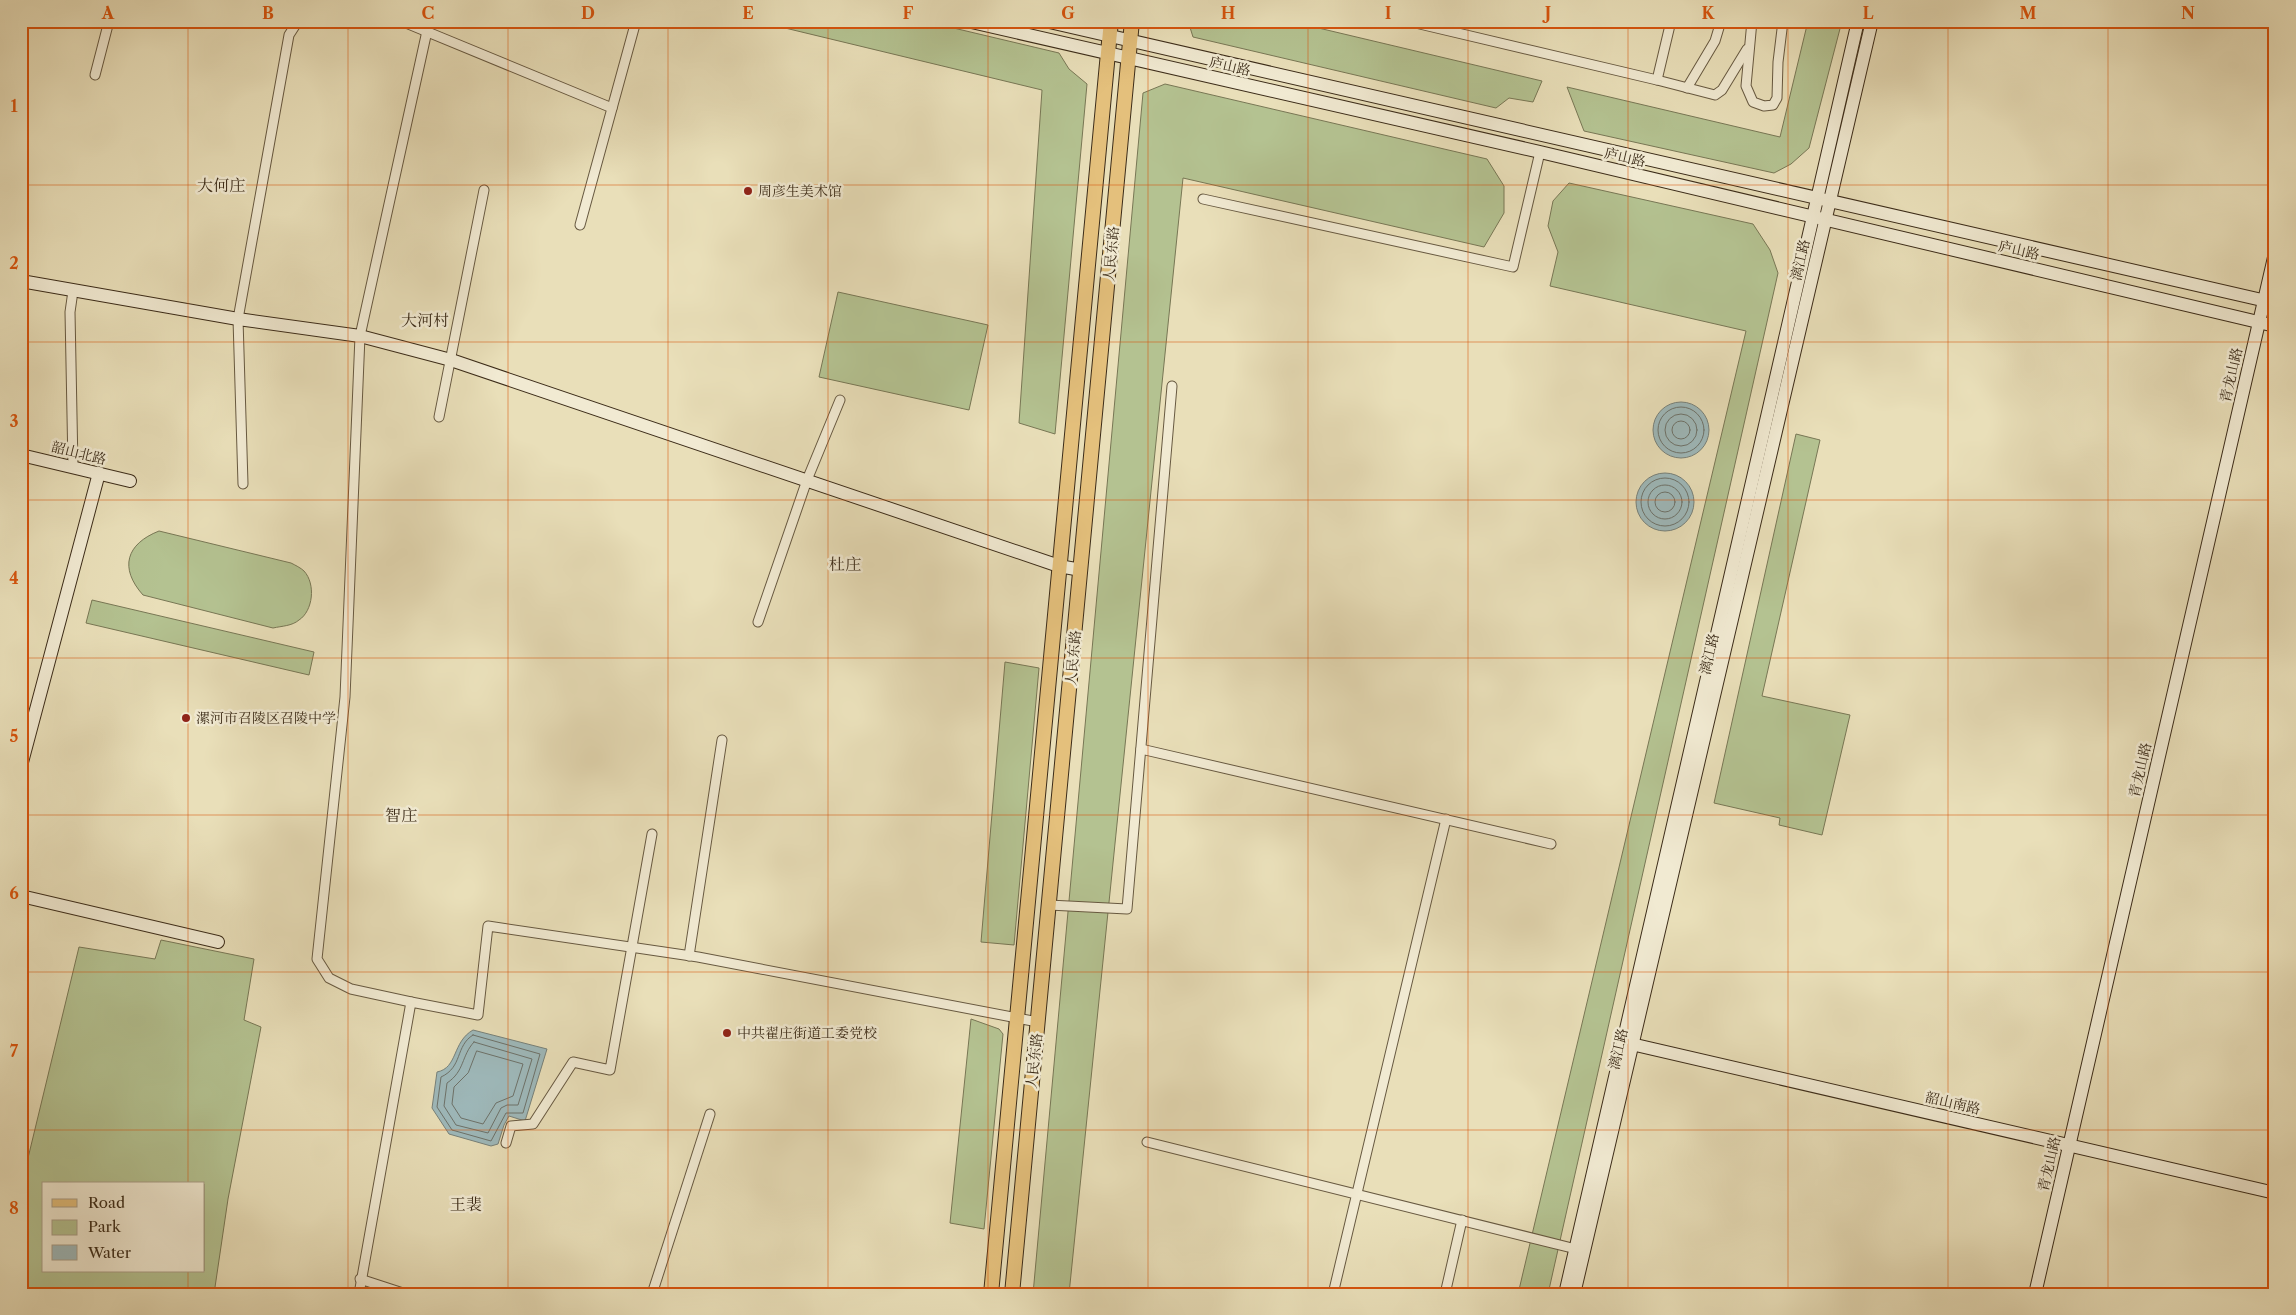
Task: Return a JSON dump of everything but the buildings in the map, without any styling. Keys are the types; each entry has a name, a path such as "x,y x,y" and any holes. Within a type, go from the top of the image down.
{"main road":[{"name":"人民东路","path":"991,1294 1111,21"},
{"name":"人民东路","path":"1012,1294 1132,21"}],"street":[{"path":"95,75 109,21"},
{"path":"244,484 238,319 289,35 298,21"},
{"path":"401,21 612,108"},
{"path":"580,225 636,21"},
{"name":"庐山路","path":"967,21 1540,152 2275,326"},
{"name":"庐山路","path":"1045,21 2269,302"},
{"path":"1407,21 1715,95 1722,90 1749,44"},
{"path":"1657,80 1671,21"},
{"path":"1687,88 1715,41 1721,21"},
{"path":"1752,21 1746,86 1753,102 1764,106 1773,105 1777,98 1778,62 1783,21"},
{"name":"漓江路","path":"1574,1294 1816,198 1858,21"},
{"name":"漓江路","path":"1566,1294 1576,1248 1630,1044 1872,21"},
{"path":"426,31 360,336 345,697 317,959 330,978 351,989 478,1015 488,926 689,956 1038,1022"},
{"path":"1734,71 1746,74"},
{"path":"1203,199 1513,267 1544,136"},
{"path":"439,417 484,190"},
{"name":"青龙山路","path":"2035,1294 2258,322 2269,302 2275,253"},
{"path":"21,281 238,319 360,336 451,360 1059,566 1081,570"},
{"path":"73,291 70,312 73,467"},
{"path":"1049,905 1127,909 1172,386"},
{"path":"758,622 807,480 840,400"},
{"name":"韶山北路","path":"21,454 130,481"},
{"path":"21,766 99,473"},
{"path":"689,956 722,740"},
{"path":"1141,749 1551,844"},
{"path":"1333,1294 1446,819"},
{"path":"506,1143 511,1126 533,1124 573,1062 610,1070 634,948 652,834"},
{"path":"21,896 218,942"},
{"path":"359,1294 360,1279 411,1002"},
{"name":"韶山南路","path":"1630,1044 2275,1193"},
{"path":"652,1294 710,1114"},
{"path":"1147,1142 1576,1248"},
{"path":"1445,1294 1462,1220"},
{"path":"360,1279 406,1294"}],"green space":[{"path":"756,21 924,21 1059,53 1069,69 1087,84 1055,434 1019,423 1042,90"},
{"path":"1188,21 1289,21 1542,81 1533,102 1509,98 1496,108 1193,37"},
{"path":"1808,21 1842,21 1809,148 1791,164 1774,173 1584,131 1567,87 1780,137"},
{"path":"1165,84 1487,159 1504,186 1504,213 1484,247 1183,178 1069,1294 1033,1294 1143,93"},
{"path":"1569,183 1753,224 1770,250 1778,273 1548,1294 1518,1294 1746,331 1550,286 1558,252 1548,226 1553,201"},
{"path":"838,292 988,325 969,410 819,377"},
{"path":"1796,434 1820,440 1762,696 1850,715 1822,835 1779,825 1780,818 1714,803"},
{"path":"159,531 291,563 304,571 310,583 310,604 304,616 293,624 273,628 143,595 135,585 131,575 130,558 133,550 139,543"},
{"path":"92,600 314,652 309,675 86,623"},
{"path":"1005,662 1039,668 1014,945 981,942"},
{"path":"161,940 254,959 244,1020 261,1027 228,1199 214,1294 21,1294 21,1187 79,947 155,959"},
{"path":"971,1019 999,1029 1003,1034 984,1229 950,1223"}],"water":[{"path":"1681,402 1692,404 1701,410 1707,419 1709,430 1707,441 1701,450 1692,456 1681,458 1670,456 1661,450 1655,441 1653,430 1655,419 1661,410 1670,404"},
{"path":"1665,473 1676,475 1689,486 1694,502 1692,513 1681,526 1665,531 1654,529 1641,518 1636,502 1638,491 1649,478"},
{"path":"473,1030 547,1049 525,1121 509,1116 498,1144 491,1146 449,1134 432,1108 437,1072 444,1070 449,1065 461,1041"}],"place":[{"name":"周彦生美术馆","path":"748,191"},
{"name":"漯河市召陵区召陵中学","path":"186,718"},
{"name":"中共翟庄街道工委党校","path":"727,1033"}],"district":[{"name":"大何庄","path":"221,185"},
{"name":"大河村","path":"425,320"},
{"name":"杜庄","path":"845,564"},
{"name":"智庄","path":"401,815"},
{"name":"王裴","path":"466,1204"}]}
